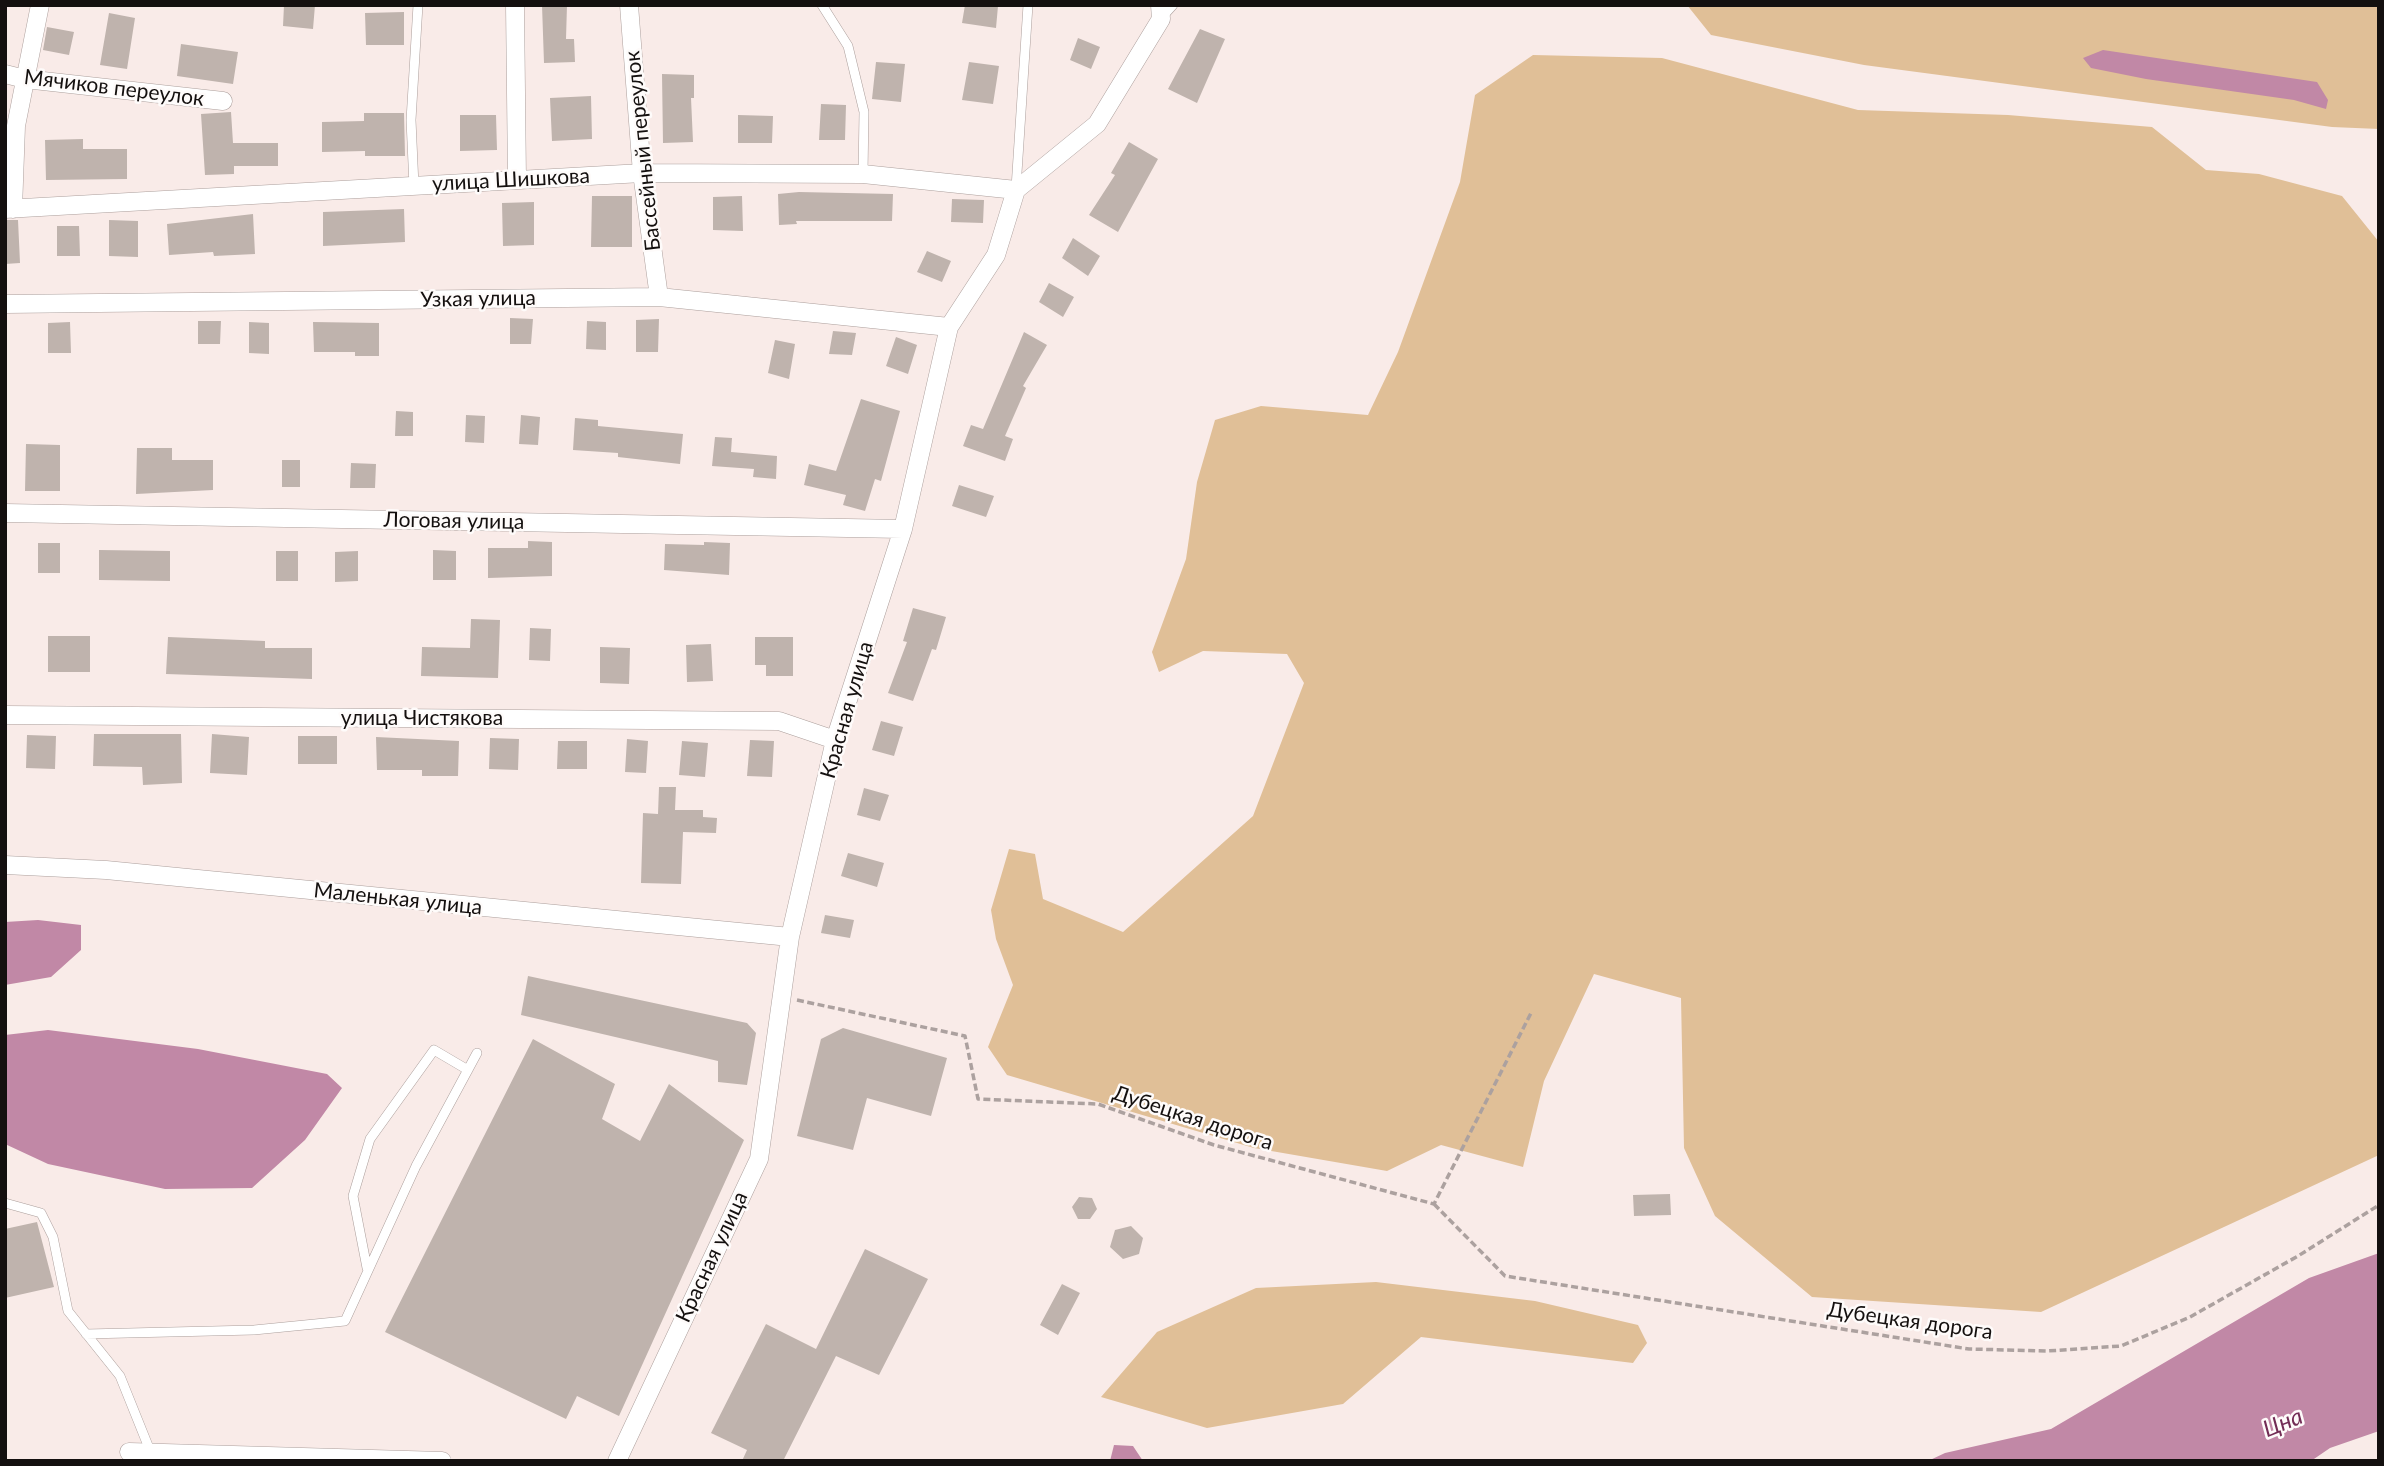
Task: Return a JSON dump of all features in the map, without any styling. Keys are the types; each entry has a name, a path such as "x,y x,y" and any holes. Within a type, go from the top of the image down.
{"street":[{"path":"9,209 16,126 40,5"},
{"path":"515,5 517,180"},
{"name":"Бассейный переулок","path":"629,5 642,173 659,297"},
{"path":"1016,190 1097,124 1165,10"},
{"name":"Мячиков переулок","path":"5,74 25,79 223,101"},
{"name":"улица Шишкова","path":"9,209 642,173 863,174 1016,190"},
{"name":"Красная улица","path":"617,1461 759,1159 790,937 835,740 903,529 949,327 996,255 1016,190"},
{"name":"Узкая улица","path":"5,304 659,297 949,327"},
{"name":"Логовая улица","path":"5,513 903,529"},
{"name":"улица Чистякова","path":"5,715 779,721 835,740"},
{"name":"Маленькая улица","path":"5,864 106,870 790,937"},
{"path":"129,1452 151,1457 442,1461"}],"lane":[{"path":"414,186 411,120 418,5"},
{"path":"822,5 848,46 864,112 863,174"},
{"path":"1016,190 1028,5"},
{"path":"367,1268 353,1196 370,1139 434,1050 468,1070"},
{"path":"86,1334 254,1330 345,1321 416,1166 477,1053"},
{"path":"5,1203 41,1213 54,1237 68,1311 120,1376 151,1457"}],"path":[{"name":"Дубецкая дорога","path":"782,996 965,1036 978,1099 1098,1104 1214,1145 1434,1205 1505,1276 1969,1349 2048,1351 2121,1346 2190,1317 2298,1256 2379,1205"},
{"path":"1434,1205 1531,1013"}],"shaded area":[{"path":"1687,5 2379,5 2379,129 2332,127 1864,65 1711,35"},
{"path":"1533,55 1662,58 1858,110 2008,115 2152,127 2206,170 2259,174 2342,196 2379,242 2379,1155 2041,1312 1812,1297 1715,1216 1684,1148 1681,998 1594,974 1544,1081 1523,1167 1441,1145 1387,1171 1254,1148 1007,1075 988,1047 1013,985 996,939 991,910 1009,849 1035,854 1043,899 1123,932 1253,816 1304,683 1287,654 1203,651 1159,672 1152,652 1186,559 1197,482 1215,420 1261,406 1368,415 1398,352 1460,182 1475,95"},
{"path":"1376,1282 1535,1301 1638,1325 1647,1343 1633,1363 1421,1337 1343,1404 1207,1428 1101,1397 1157,1332 1256,1288"}],"water":[{"path":"2103,50 2317,82 2328,100 2326,109 2294,100 2146,79 2091,68 2083,58"},
{"path":"38,920 81,925 81,950 51,977 5,985 5,922"},
{"path":"48,1030 198,1049 327,1074 342,1088 305,1140 252,1188 165,1189 48,1164 5,1144 5,1035"},
{"name":"Цна","path":"2379,1253 2379,1431 2330,1448 2311,1461 1928,1461 1945,1453 2051,1429 2309,1278"},
{"path":"1114,1445 1133,1446 1143,1461 1110,1461"}],"building":[{"path":"284,5 315,5 313,29 283,26"},
{"path":"542,5 567,5 566,39 574,39 575,62 544,63"},
{"path":"965,5 998,6 996,28 962,23"},
{"path":"404,12 404,45 366,45 365,13"},
{"path":"109,13 135,18 127,69 100,65"},
{"path":"47,27 74,32 69,55 43,50"},
{"path":"1200,29 1225,39 1197,103 1168,89"},
{"path":"1078,38 1100,47 1091,69 1070,60"},
{"path":"181,44 238,52 233,84 177,76"},
{"path":"876,62 905,64 901,102 872,99"},
{"path":"969,62 999,66 993,104 962,100"},
{"path":"662,74 694,75 694,98 691,98 693,142 663,143"},
{"path":"591,96 592,139 552,141 550,98"},
{"path":"821,104 846,105 845,140 819,140"},
{"path":"231,112 233,143 278,143 278,166 234,166 234,174 205,175 201,114"},
{"path":"364,113 404,113 405,156 365,156 365,151 322,152 322,122 364,121"},
{"path":"460,115 496,115 497,150 460,151"},
{"path":"738,115 773,116 772,143 738,143"},
{"path":"83,139 83,149 127,149 127,179 46,180 45,140"},
{"path":"1129,142 1158,159 1118,232 1089,215 1115,175 1111,173"},
{"path":"778,194 893,194 892,221 796,221 797,224 779,225"},
{"path":"592,196 632,196 632,247 591,247"},
{"path":"742,196 743,231 713,230 713,197"},
{"path":"952,199 984,200 983,223 951,222"},
{"path":"534,202 534,245 503,246 502,203"},
{"path":"404,209 405,242 323,246 323,212"},
{"path":"253,214 255,254 214,256 213,252 169,255 167,224"},
{"path":"5,220 18,220 20,263 5,264"},
{"path":"109,220 138,221 138,257 109,256"},
{"path":"57,226 79,226 80,256 57,256"},
{"path":"1073,238 1100,256 1088,276 1062,258"},
{"path":"927,251 951,261 942,282 917,272"},
{"path":"1049,283 1074,297 1063,317 1039,302"},
{"path":"510,318 533,319 531,344 510,344"},
{"path":"659,319 658,352 636,352 636,320"},
{"path":"198,321 221,321 220,344 198,344"},
{"path":"587,321 606,322 606,350 586,349"},
{"path":"70,322 71,353 48,353 48,323"},
{"path":"249,322 269,323 269,354 249,353"},
{"path":"313,322 379,323 379,356 355,356 355,352 314,352"},
{"path":"833,331 856,333 852,355 829,354"},
{"path":"1024,332 1047,345 1023,386 1026,388 1005,436 1013,439 1005,461 963,446 971,425 983,429"},
{"path":"896,337 917,345 908,374 886,366"},
{"path":"775,340 795,344 789,379 768,373"},
{"path":"861,399 900,411 881,481 875,479 865,511 843,505 846,495 804,485 809,464 836,471"},
{"path":"396,411 413,412 413,436 395,436"},
{"path":"466,415 485,416 484,443 465,442"},
{"path":"521,415 540,417 538,445 519,444"},
{"path":"575,418 598,420 598,426 683,434 680,464 618,457 618,453 573,450"},
{"path":"715,437 732,438 731,452 777,456 776,479 753,477 754,469 712,466"},
{"path":"26,444 60,445 60,491 25,491"},
{"path":"137,448 172,448 172,460 213,460 213,490 136,494"},
{"path":"282,460 300,460 300,487 282,487"},
{"path":"351,463 376,464 375,488 350,488"},
{"path":"959,485 994,496 986,517 952,506"},
{"path":"528,541 552,542 552,576 488,578 488,548 528,548"},
{"path":"704,542 730,543 729,575 664,570 665,544 704,545"},
{"path":"38,543 60,543 60,573 38,573"},
{"path":"99,550 170,551 170,581 99,580"},
{"path":"433,550 456,551 456,580 433,580"},
{"path":"276,551 298,551 298,581 276,581"},
{"path":"358,551 358,581 335,582 335,552"},
{"path":"913,608 946,617 936,650 932,649 913,701 888,693 907,642 903,641"},
{"path":"471,619 500,620 498,678 421,676 422,647 470,648"},
{"path":"530,628 551,629 550,661 529,660"},
{"path":"48,636 90,636 90,672 48,672"},
{"path":"168,637 265,641 265,648 312,648 312,679 166,674"},
{"path":"755,637 793,637 793,676 766,676 766,665 755,665"},
{"path":"711,644 713,681 687,682 686,645"},
{"path":"600,647 630,648 629,684 600,683"},
{"path":"881,721 903,727 894,756 872,750"},
{"path":"94,734 181,734 182,783 143,785 142,767 93,766"},
{"path":"212,734 249,737 247,775 210,773"},
{"path":"27,735 56,736 55,769 26,768"},
{"path":"298,736 337,736 337,764 298,764"},
{"path":"376,737 459,741 458,776 422,776 422,770 377,770"},
{"path":"490,738 519,739 518,770 489,769"},
{"path":"627,739 648,741 646,773 625,772"},
{"path":"750,740 774,741 772,777 747,776"},
{"path":"558,741 587,741 587,769 557,769"},
{"path":"682,741 708,743 705,777 679,775"},
{"path":"659,787 676,787 675,810 703,810 703,817 717,818 716,833 683,832 681,884 641,883 643,813 658,814"},
{"path":"864,788 889,795 880,821 857,815"},
{"path":"848,853 884,863 877,887 841,876"},
{"path":"825,915 854,920 850,938 821,933"},
{"path":"528,976 747,1023 756,1033 747,1085 718,1082 718,1061 521,1015"},
{"path":"843,1028 947,1058 931,1116 867,1098 853,1150 797,1136 821,1039"},
{"path":"533,1039 615,1084 602,1119 640,1141 669,1084 744,1140 619,1416 577,1396 566,1419 385,1332"},
{"path":"1670,1194 1671,1215 1634,1216 1633,1195"},
{"path":"1079,1197 1092,1198 1097,1209 1090,1219 1078,1219 1072,1207"},
{"path":"37,1222 54,1287 5,1298 5,1229"},
{"path":"1131,1226 1143,1238 1139,1254 1123,1259 1110,1247 1115,1230"},
{"path":"865,1249 928,1279 879,1375 836,1356 783,1461 742,1461 747,1450 711,1433 766,1324 816,1349"},
{"path":"1062,1284 1080,1293 1058,1335 1040,1325"}]}
